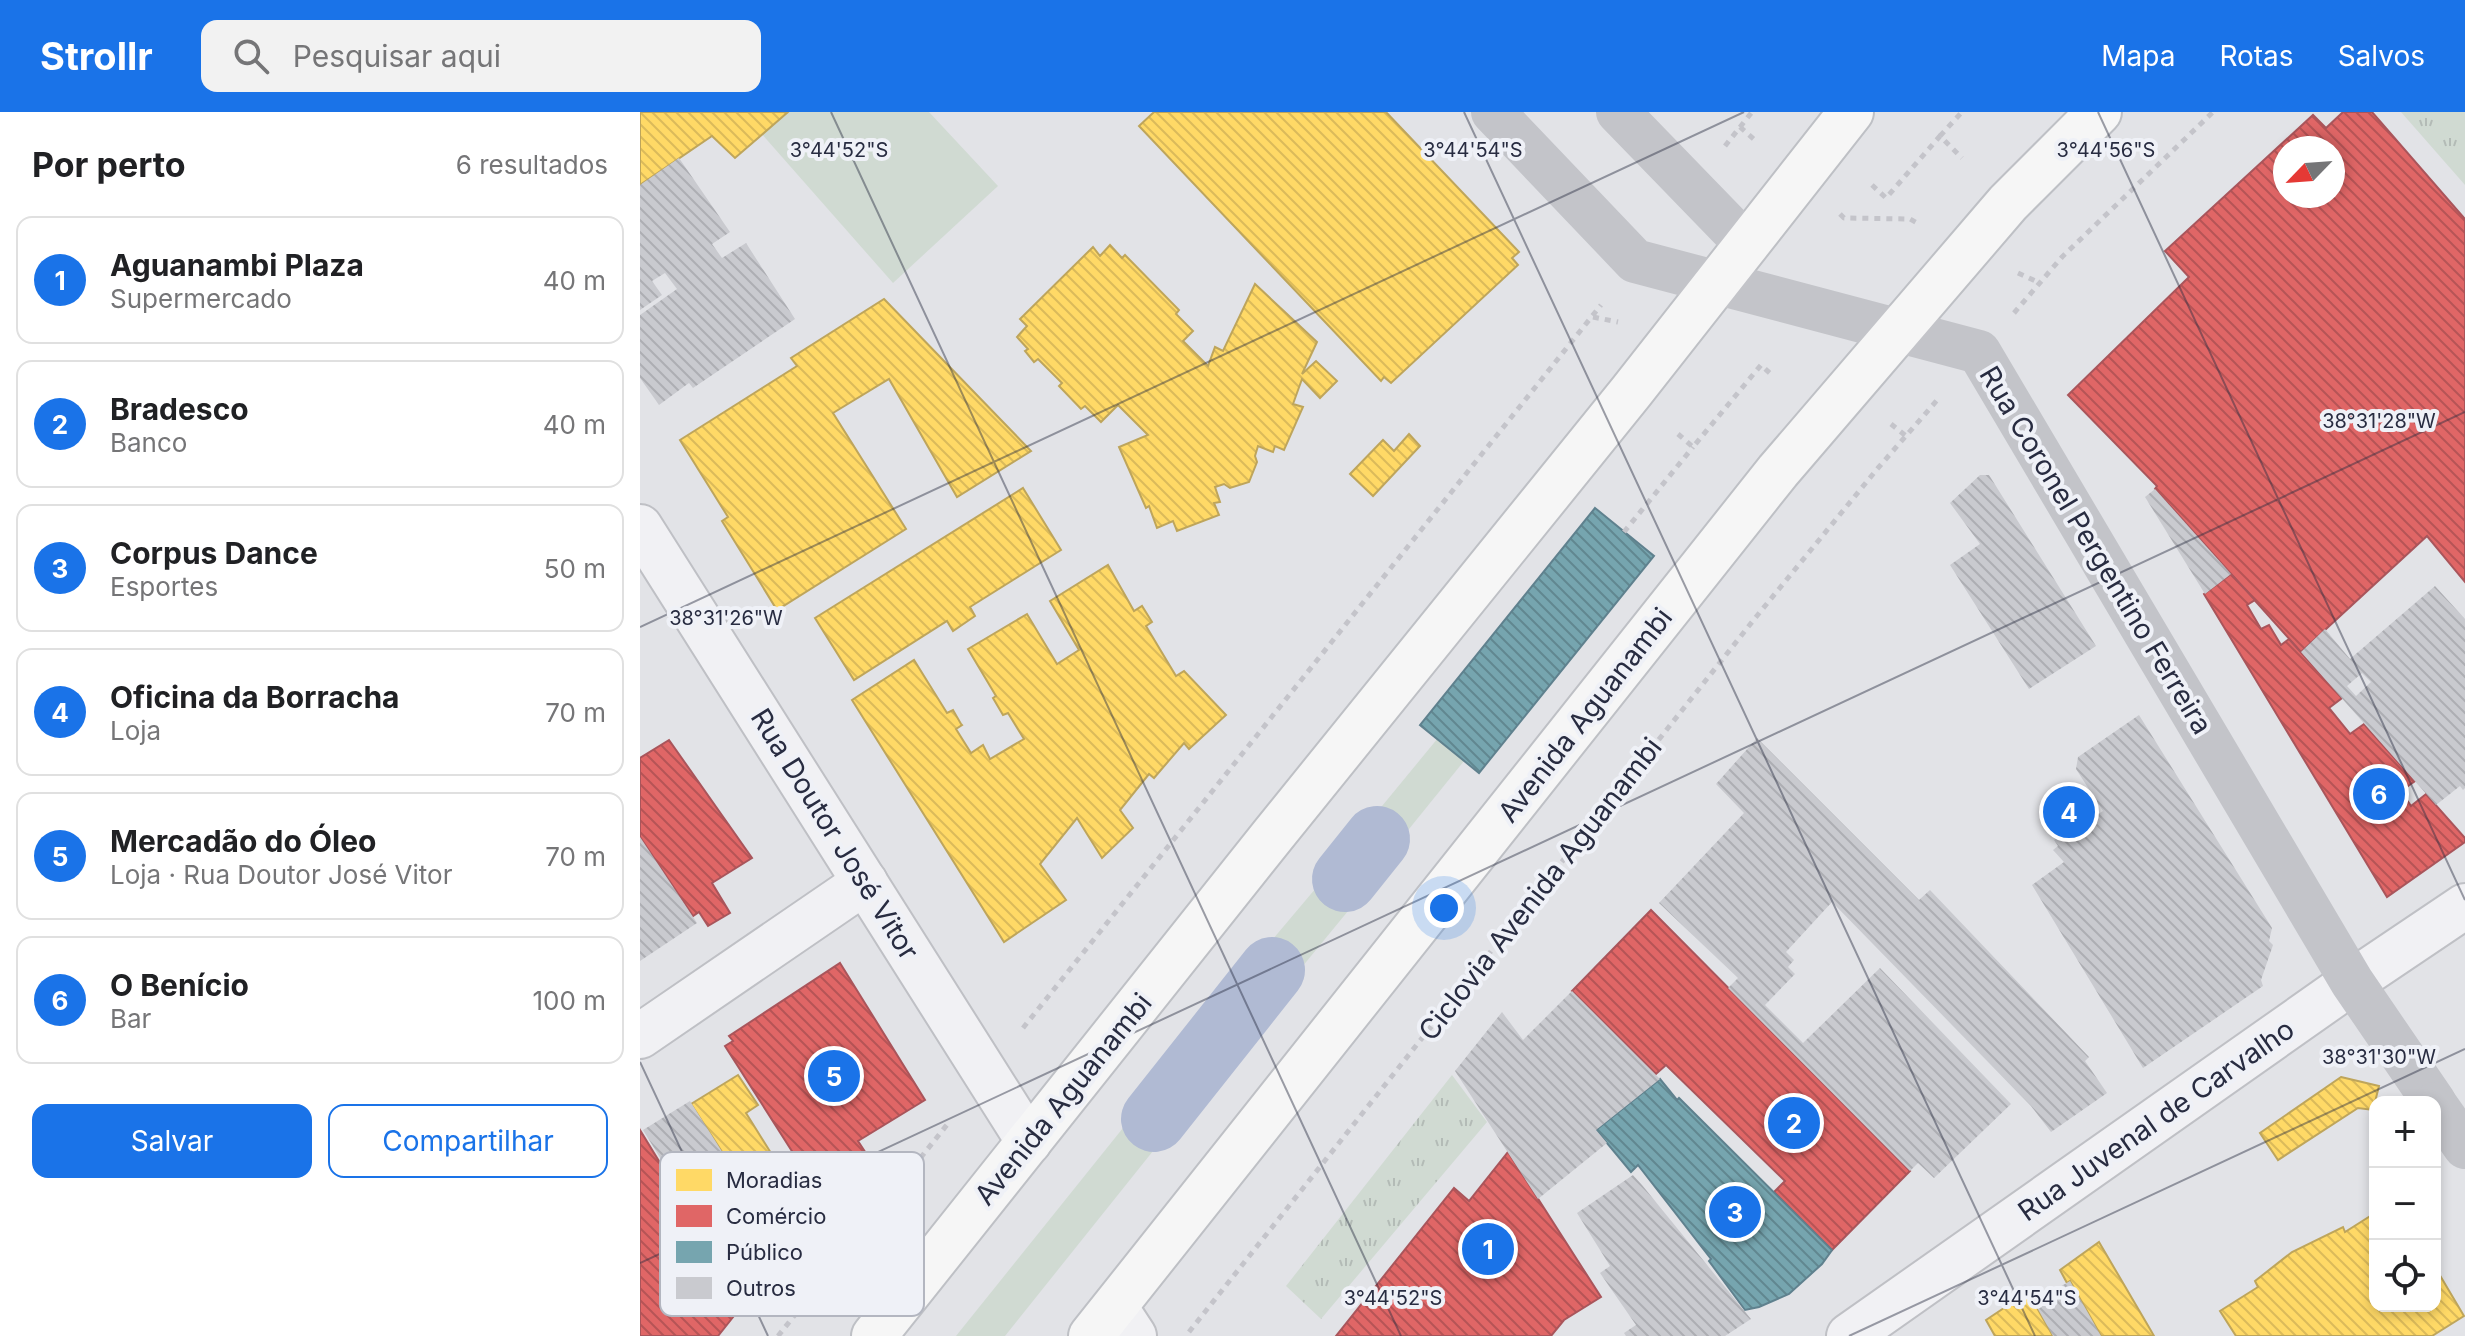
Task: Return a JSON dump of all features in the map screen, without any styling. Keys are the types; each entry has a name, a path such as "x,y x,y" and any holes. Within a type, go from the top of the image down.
{"main road":[{"name":"Avenida Aguanambi","path":"924,1273 1677,334 1851,112"},
{"name":"Avenida Aguanambi","path":"1113,1326 1768,483 2008,203 2099,112"},
{"name":"Avenida Aguanambi","path":"874,1336 890,1316"}],"street":[{"name":"Rua Coronel Pergentino Ferreira","path":"1493,112 1635,261 1979,352 2352,982 2429,1096"},
{"path":"1618,112 1747,245"},
{"name":"Rua Doutor José Vitor","path":"640,527 1029,1142"},
{"path":"640,1036 865,882"},
{"name":"Rua Juvenal de Carvalho","path":"1849,1336 2465,906"},
{"name":"Rua Coronel Pergentino Ferreira","path":"2441,1113 2465,1147"}],"path":[{"path":"1872,185 1886,198 1962,112"},
{"path":"2062,257 2213,112"},
{"path":"1740,127 1844,218 1910,219 2040,283"},
{"path":"1940,136 1962,158"},
{"path":"1592,317 1677,334"},
{"path":"1042,1004 1573,341"},
{"path":"1624,532 1761,365 1773,376"},
{"path":"1849,388 1906,436"},
{"path":"1678,434 1693,447"},
{"name":"Ciclovia Avenida Aguanambi","path":"1185,1336 1878,468"},
{"path":"924,1153 934,1140"},
{"path":"778,1336 794,1316"}],"green space":[{"path":"748,112 929,112 998,186 893,283 745,115"},
{"path":"2401,112 2465,112 2465,185"},
{"path":"1438,738 1464,761 1392,850 1364,828"},
{"path":"1332,869 1362,894 1288,984 1257,958"},
{"path":"1452,1075 1487,1122 1321,1319 1286,1286"},
{"path":"1139,1108 1169,1131 1005,1336 956,1336"}],"building: Moradias":[{"path":"640,112 788,112 735,158 712,136 640,185"},
{"path":"1154,112 1386,112 1519,252 1512,258 1518,265 1391,383 1384,377 1381,381 1139,126"},
{"path":"1110,245 1122,258 1125,255 1179,310 1176,314 1193,331 1183,341 1208,366 1215,347 1223,351 1255,284 1317,342 1302,374 1316,361 1337,381 1320,398 1302,379 1293,404 1303,407 1284,450 1275,446 1273,452 1258,446 1257,462 1249,482 1230,488 1224,484 1215,487 1220,502 1214,503 1219,515 1177,531 1173,521 1157,528 1119,447 1148,435 1118,405 1101,422 1085,406 1081,409 1059,386 1062,383 1038,359 1034,362 1017,337 1027,326 1020,319 1093,247 1100,256"},
{"path":"884,299 1031,451 957,497 889,379 833,413 906,529 777,610 722,521 728,517 680,440 797,366 791,358"},
{"path":"1409,434 1420,446 1373,496 1350,474 1383,440 1394,451"},
{"path":"1023,488 1061,550 970,607 975,616 953,631 947,621 854,680 815,618"},
{"path":"1108,565 1134,611 1142,606 1152,622 1146,626 1176,676 1184,671 1226,715 1189,749 1184,743 1154,778 1149,774 1120,810 1133,828 1102,858 1077,818 1040,864 1066,900 1004,942 852,700 914,660 947,713 953,710 962,725 956,729 971,753 983,745 990,759 1024,739 1008,713 1003,715 993,698 996,696 968,649 1027,614 1057,664 1079,650 1050,601"},
{"path":"738,1075 758,1105 746,1113 770,1152 722,1152 691,1104"},
{"path":"2341,1077 2379,1086 2376,1096 2369,1096 2369,1109 2358,1108 2278,1160 2260,1133"},
{"path":"2369,1217 2369,1312 2441,1312 2441,1277 2464,1316 2432,1336 2236,1336 2220,1311 2258,1287 2255,1281 2292,1252 2343,1227 2345,1232"},
{"path":"2099,1242 2154,1336 2101,1336 2070,1281 2067,1283 2060,1270"},
{"path":"2028,1292 2053,1336 1995,1336 1986,1320"}],"building: Comércio":[{"path":"2343,112 2372,112 2465,219 2465,582 2427,536 2301,652 2155,489 2157,486 2068,395 2189,277 2165,251 2273,152 2273,208 2345,208 2345,136 2290,136 2313,115 2326,128"},
{"path":"2231,574 2255,600 2247,605 2261,629 2269,625 2281,645 2289,639 2342,698 2329,708 2350,734 2364,724 2415,781 2401,791 2411,806 2426,794 2465,838 2465,842 2387,897 2204,594"},
{"path":"669,740 752,858 712,883 730,913 708,926 699,912 693,916 640,837 640,758"},
{"path":"1651,910 1910,1171 1832,1250 1774,1192 1785,1181 1666,1065 1656,1074 1572,991"},
{"path":"840,963 925,1100 858,1141 865,1152 793,1152 725,1046 733,1041 729,1036"},
{"path":"640,1130 660,1163 660,1316 734,1316 718,1336 640,1336"},
{"path":"1508,1152 1601,1297 1564,1320 1551,1336 1336,1336 1454,1188 1469,1201"}],"building: Público":[{"path":"1595,508 1654,556 1479,773 1420,725"},
{"path":"1660,1079 1677,1100 1679,1098 1832,1250 1822,1264 1789,1294 1745,1310 1709,1261 1711,1259 1638,1165 1631,1172 1596,1130"}],"building: Outros":[{"path":"679,158 730,232 712,244 722,258 746,243 795,319 693,388 689,383 659,405 640,378 640,315 677,289 665,273 652,281 662,295 640,310 640,185"},
{"path":"1980,475 1989,475 2096,646 2029,689 1950,565 1980,544 1950,503"},
{"path":"2155,489 2231,574 2205,594 2145,497"},
{"path":"2435,586 2465,619 2463,790 2460,786 2436,805 2301,652 2325,629 2350,659","holes":["2362,673 2371,682 2356,696 2347,686"]},
{"path":"2139,715 2272,928 2269,941 2273,945 2261,980 2263,986 2143,1068 2032,885 2064,862 2053,850 2058,846 2054,840 2103,811 2076,769 2078,757"},
{"path":"1757,738 1919,900 1930,890 2089,1057 2085,1061 2107,1093 2051,1132 2031,1106 1832,902 1786,952 1794,960 1788,967 1795,974 1765,1005 1803,1043 1880,968 2011,1104 1934,1178 1918,1163 1910,1171 1728,988 1738,978 1659,903 1744,813 1716,784"},
{"path":"640,837 697,923 640,961"},
{"path":"1572,991 1660,1079 1596,1130 1607,1143 1538,1199 1455,1071 1502,1012 1523,1040"},
{"path":"690,1101 722,1152 660,1152 660,1158 643,1130"},
{"path":"1633,1175 1751,1319 1725,1336 1626,1336 1624,1333 1636,1325 1600,1273 1610,1266 1577,1213"},
{"path":"2070,1281 2101,1336 2053,1336 2034,1302"}],"waterway":[{"path":"1345,879 1377,839"},
{"path":"1154,1119 1272,970"}],"place":[{"name":"O Benício","path":"2379,794"},
{"name":"Oficina da Borracha","path":"2069,812"},
{"name":"Mercadão do Óleo","path":"834,1076"},
{"name":"Bradesco","path":"1794,1123"},
{"name":"Corpus Dance","path":"1735,1212"},
{"name":"Aguanambi Plaza","path":"1488,1249"}]}
